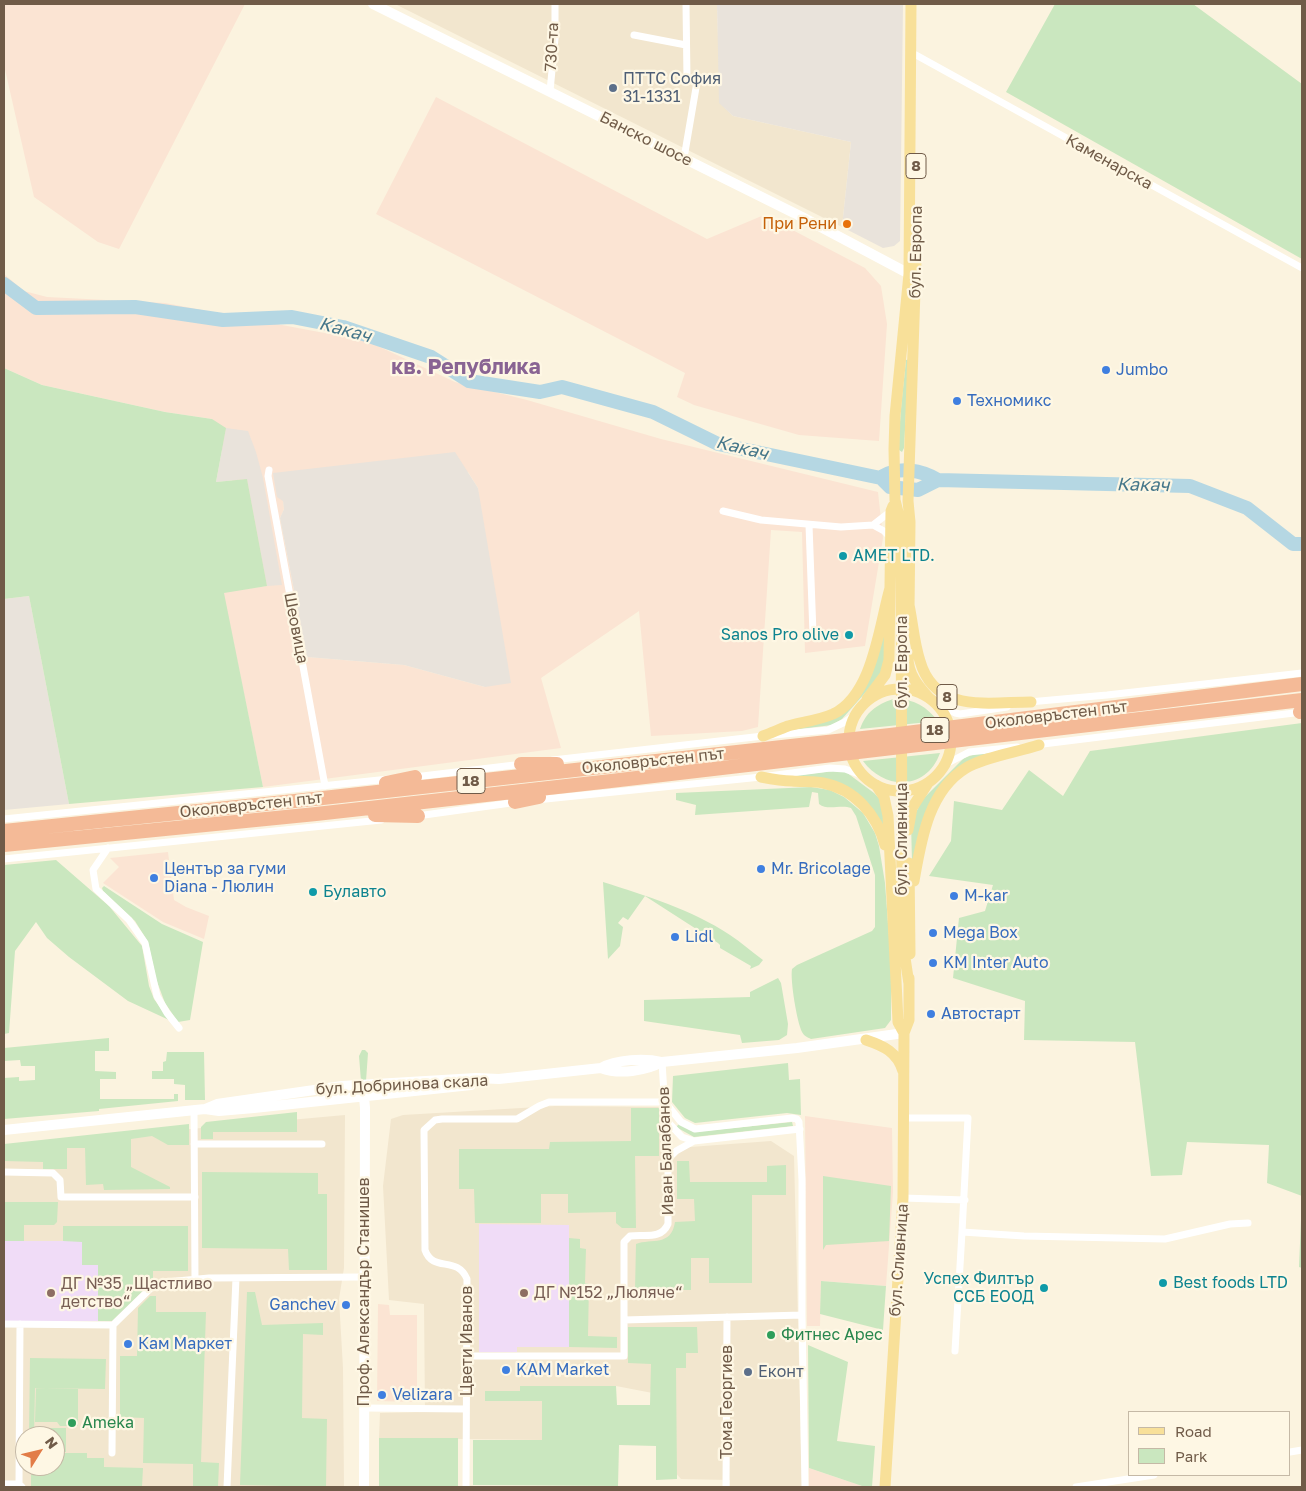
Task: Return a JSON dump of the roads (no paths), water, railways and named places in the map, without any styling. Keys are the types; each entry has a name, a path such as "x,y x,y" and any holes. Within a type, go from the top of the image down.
{"highway":[{"name":"Околовръстен път","path":"4,831 907,734 1302,684"},
{"name":"Околовръстен път","path":"4,845 316,814 1302,709"},
{"path":"521,764 628,764"},
{"path":"314,799 415,777"},
{"path":"515,802 611,782"},
{"path":"316,814 418,816"}],"main road":[{"name":"Банско шосе","path":"373,4 802,217 913,276"},
{"name":"бул. Европа","path":"859,711 888,668 895,416 913,276 911,4"},
{"name":"бул. Европа","path":"917,4 908,500 910,522 908,666 918,686 932,700"},
{"name":"бул. Европа","path":"902,740 900,524 908,500"},
{"name":"бул. Европа","path":"893,506 900,524"},
{"path":"763,736 786,727 834,714 851,700 869,667 890,588"},
{"name":"8","path":"909,603 920,664 934,687 948,697 958,701 972,703 1031,702"},
{"path":"859,711 877,695 892,690 908,690 932,700 947,720 951,735 950,752 946,764"},
{"name":"8","path":"859,711 850,730 850,746 854,762 864,776 875,784 883,788 899,791 916,789 938,775 946,764"},
{"name":"бул. Сливница","path":"902,740 902,938 909,984"},
{"path":"911,905 922,838 932,810 946,785 967,768 982,761 1039,745"},
{"path":"761,778 824,783 846,792 867,809 875,820 882,834 891,863"},
{"name":"бул. Сливница","path":"885,1487 903,1198 904,1033 909,1020 911,905 908,825 912,808 928,783"},
{"name":"бул. Сливница","path":"875,784 887,804 898,1022 904,1033"},
{"name":"бул. Сливница","path":"896,974 902,938"},
{"name":"бул. Добринова скала","path":"4,1130 194,1110 220,1111 364,1097 601,1068 611,1072 644,1069 652,1068 662,1062 866,1040 904,1033"},
{"path":"866,1040 880,1044 891,1051 900,1062 905,1075"},
{"name":"бул. Добринова скала","path":"205,1109 217,1104 358,1085 476,1078 499,1080"},
{"path":"358,1085 364,1097 374,1084"},
{"name":"Проф. Александър Станишев","path":"364,1097 364,1487"}],"street":[{"name":"730-та","path":"550,91 555,39 555,4"},
{"path":"684,158 697,82 687,79 686,4"},
{"path":"634,35 686,45"},
{"name":"Каменарска","path":"916,55 1302,268"},
{"name":"Шеовица","path":"269,470 268,476 325,786"},
{"path":"873,525 893,506"},
{"path":"723,511 761,520 809,525 841,527 873,525 884,531 892,540"},
{"path":"809,525 813,634"},
{"name":"8","path":"1031,702 1107,696 1302,673"},
{"path":"932,700 960,714 1031,702"},
{"name":"8","path":"946,764 963,754 975,751 1039,745 1302,709"},
{"name":"Околовръстен път","path":"4,819 415,777 828,730 843,723 859,711"},
{"name":"Околовръстен път","path":"4,859 418,816 515,802 761,778 840,768 864,776"},
{"path":"108,848 93,870 96,889 129,920 145,943 157,996 180,1028"},
{"name":"Иван Балабанов","path":"467,1356 624,1356 624,1242 630,1236 658,1235 666,1228 669,1218 668,1159 662,1062"},
{"name":"Цвети Иванов","path":"466,1487 468,1279 460,1268 455,1265 434,1262 426,1255 424,1130 435,1120 442,1119 518,1119 538,1106 549,1102 665,1102"},
{"path":"665,1102 681,1122 694,1129 792,1118 798,1121 802,1180 805,1487"},
{"path":"194,1110 195,1280"},
{"path":"904,1118 968,1118 955,1351"},
{"path":"666,1120 677,1133 688,1140 694,1141 800,1129"},
{"path":"668,1159 694,1141"},
{"path":"194,1144 322,1144"},
{"path":"4,1172 53,1173 60,1180 61,1197 195,1197"},
{"path":"903,1198 964,1200"},
{"path":"962,1232 1033,1236 1165,1239 1230,1224 1248,1223"},
{"path":"4,1324 113,1325 151,1288 166,1282 236,1278 364,1278"},
{"path":"227,1487 236,1278"},
{"path":"624,1320 802,1315"},
{"name":"Тома Георгиев","path":"726,1487 727,1317"},
{"path":"4,1484 20,1486 20,1324"},
{"path":"112,1453 113,1325"},
{"path":"364,1408 466,1409"},
{"path":"1076,1487 1148,1476"}],"waterway":[{"name":"Какач","path":"4,284 36,308 135,307 223,320 292,317 343,327 431,357 469,381 540,392 562,387 653,412 718,444 881,478 890,487 918,490 938,480"},
{"name":"Какач","path":"883,476 896,471 910,470 938,480 1190,486 1247,508 1293,544 1302,544"}],"place":[{"name":"ПТТС София 31-1331","path":"613,88"},
{"name":"При Рени","path":"847,224"},
{"name":"Jumbo","path":"1106,370"},
{"name":"Техномикс","path":"957,401"},
{"name":"AMET LTD.","path":"843,556"},
{"name":"Sanos Pro olive","path":"849,635"},
{"name":"Mr. Bricolage","path":"761,869"},
{"name":"Център за гуми Diana - Люлин","path":"154,878"},
{"name":"Булавто","path":"313,892"},
{"name":"M-kar","path":"954,896"},
{"name":"Mega Box","path":"933,933"},
{"name":"Lidl","path":"675,937"},
{"name":"KM Inter Auto","path":"933,963"},
{"name":"Автостарт","path":"931,1014"},
{"name":"Best foods LTD","path":"1163,1283"},
{"name":"Успех Филтър ССБ ЕООД","path":"1044,1288"},
{"name":"ДГ №35 „Щастливо детство“","path":"51,1293"},
{"name":"ДГ №152 „Люляче“","path":"524,1293"},
{"name":"Ganchev","path":"346,1305"},
{"name":"Фитнес Арес","path":"771,1335"},
{"name":"Кам Маркет","path":"128,1344"},
{"name":"KAM Market","path":"506,1370"},
{"name":"Еконт","path":"748,1372"},
{"name":"Velizara","path":"382,1395"},
{"name":"Ameka","path":"72,1423"}],"district":[{"name":"кв. Република","path":"466,367"}]}
